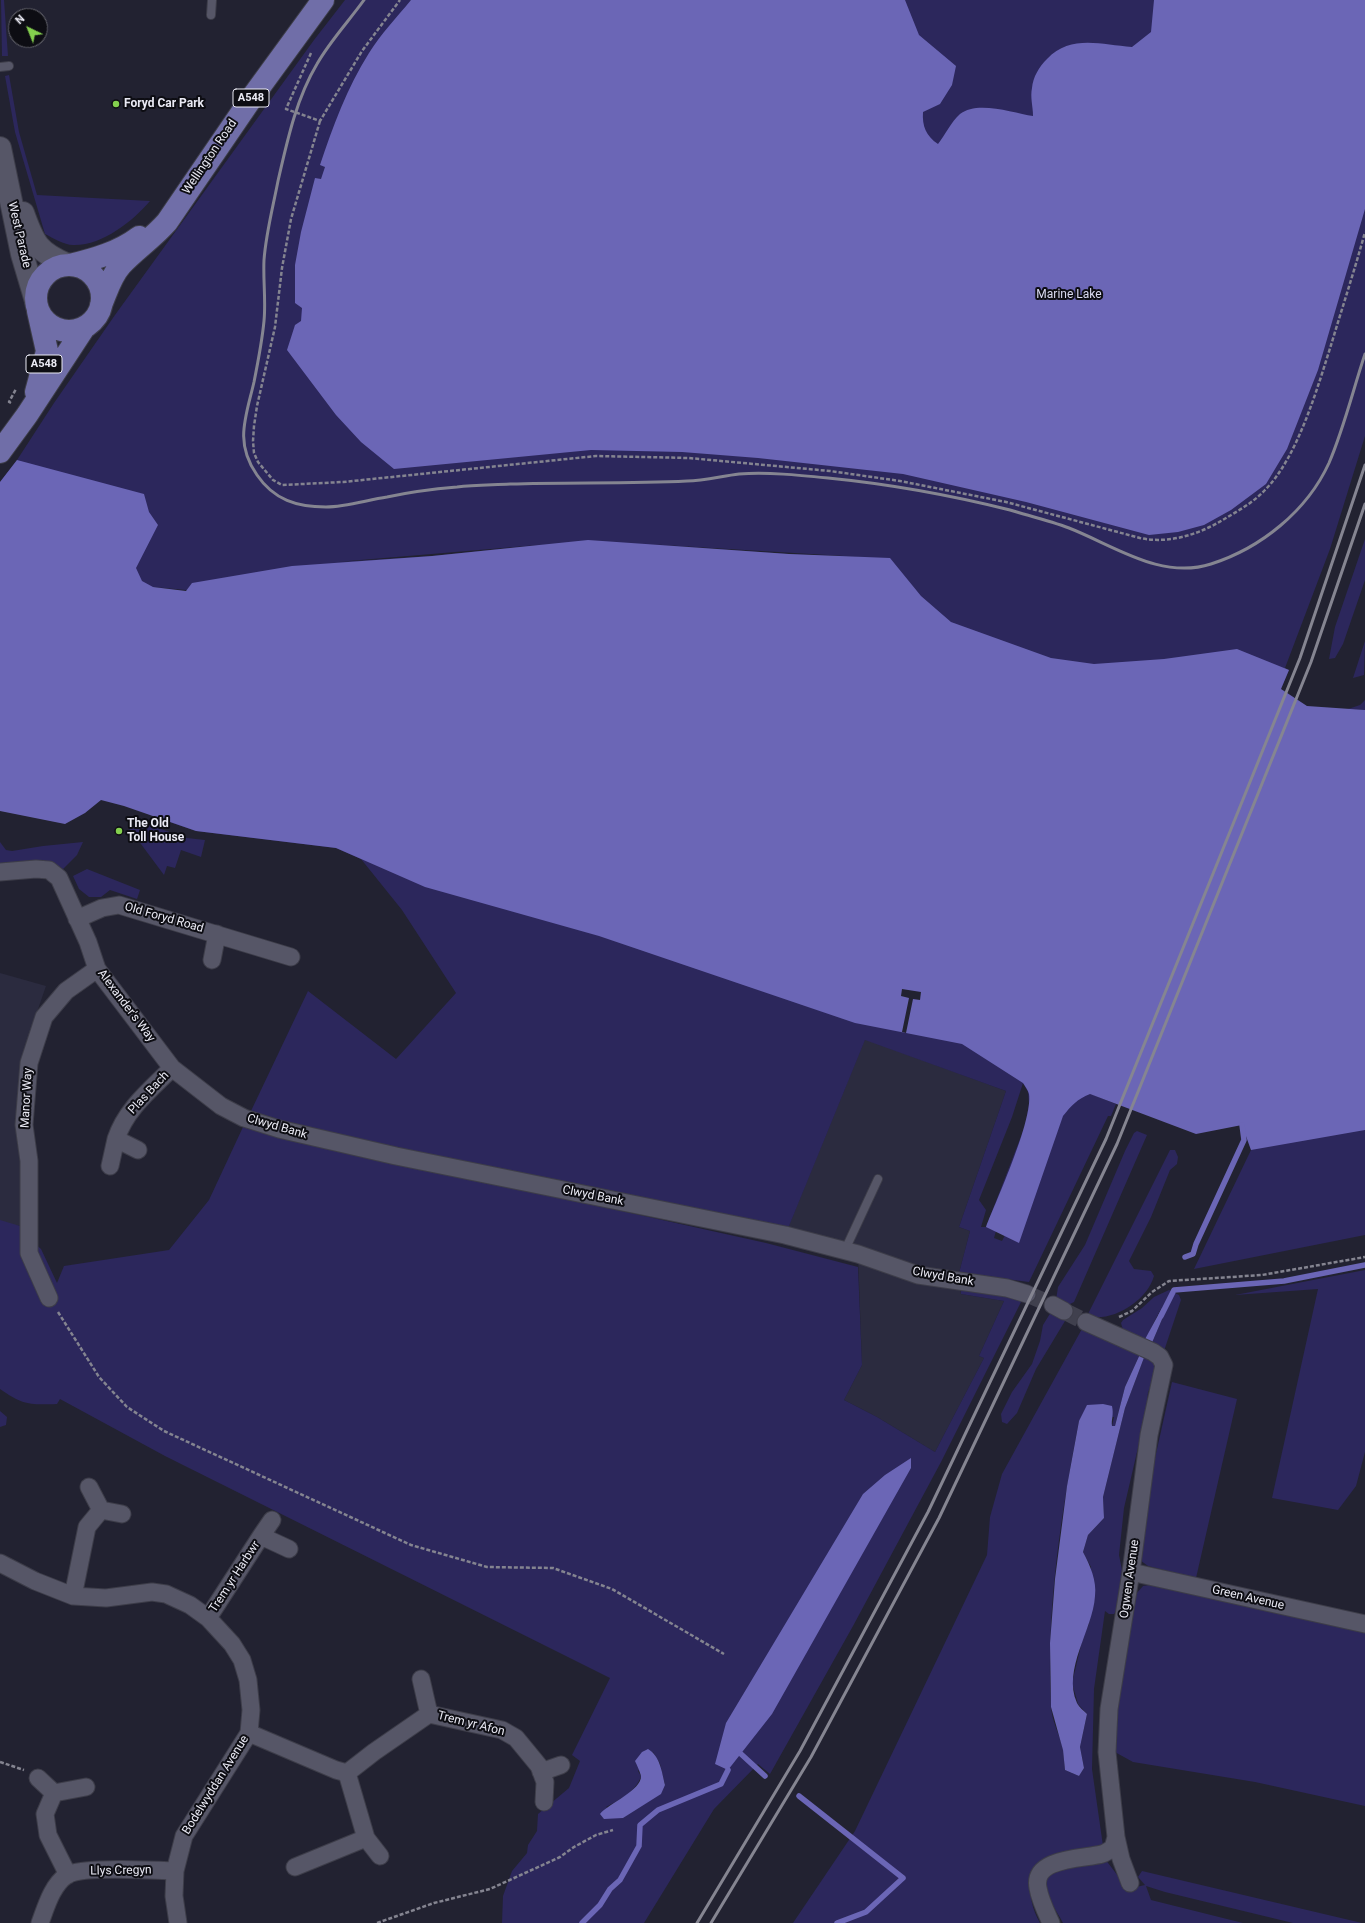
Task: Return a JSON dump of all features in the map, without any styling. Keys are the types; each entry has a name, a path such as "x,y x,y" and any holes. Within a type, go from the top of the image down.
{"main road":[{"name":"Wellington Road","path":"101,304 112,278 120,266 154,236 167,222 253,96 323,0"},
{"name":"West Parade","path":"0,148 6,169 31,235 36,244 50,257 69,265"},
{"name":"West Parade","path":"6,169 22,254 37,306"},
{"name":"Wellington Road","path":"69,265 92,259 128,245 150,229 182,198"},
{"path":"69,265 81,267 95,278 102,293 101,304"},
{"name":"A548","path":"27,416 40,381 46,351 37,306 38,288 44,276 55,268 69,265"},
{"name":"A548","path":"0,452 27,416 84,328 95,318 101,304"},
{"path":"37,306 44,320 52,327 62,331 74,331 84,328"}],"street":[{"path":"0,872 36,869 49,870 59,878 77,919"},
{"name":"Old Foryd Road","path":"77,919 102,908 119,905 291,957"},
{"name":"Alexander's Way","path":"77,919 88,942 97,969 172,1068"},
{"name":"Old Foryd Road","path":"212,960 217,934"},
{"name":"Manor Way","path":"49,1298 29,1253 29,1161 24,1124 29,1063 44,1017 66,991 97,969"},
{"name":"Plas Bach","path":"110,1166 121,1124 133,1107 172,1068"},
{"name":"Clwyd Bank","path":"172,1068 221,1106 244,1118 279,1129 396,1156 785,1235 846,1250 918,1275 1007,1288 1027,1294"},
{"path":"116,1139 138,1150"},
{"name":"Ogwen Avenue","path":"1093,1325 1153,1352 1160,1357 1164,1365 1149,1435 1131,1572 1110,1709 1107,1752 1116,1837 1121,1859 1130,1883"},
{"path":"89,1487 101,1510"},
{"path":"101,1510 122,1514"},
{"path":"73,1596 87,1527 101,1510"},
{"name":"Trem yr Harbwr","path":"208,1618 272,1520"},
{"name":"Trem yr Harbwr","path":"261,1536 289,1549"},
{"name":"Bodelwyddan Avenue","path":"0,1563 35,1581 73,1596 106,1598 152,1592 166,1594 190,1605 208,1618 232,1644 242,1660 248,1680 251,1710 249,1733 184,1836 175,1871 174,1896 178,1923"},
{"name":"Green Avenue","path":"1131,1572 1365,1624"},
{"name":"Trem yr Afon","path":"421,1679 429,1714"},
{"name":"Trem yr Afon","path":"347,1774 374,1752 429,1714 502,1730 520,1742 539,1766 545,1782 544,1802"},
{"path":"249,1733 347,1774 366,1838 380,1856"},
{"path":"541,1772 561,1765"},
{"path":"38,1778 54,1793"},
{"path":"54,1793 86,1787"},
{"path":"40,1923 51,1896 57,1886 68,1875 48,1835 45,1814 54,1793"},
{"path":"1051,1923 1037,1886 1039,1876 1048,1866 1060,1861 1103,1854 1113,1848 1116,1837"},
{"path":"295,1867 366,1838"},
{"name":"Llys Cregyn","path":"68,1875 89,1870 175,1871"}],"lane":[{"path":"211,15 212,0"},
{"path":"0,67 9,66"},
{"path":"846,1250 878,1179"}],"path":[{"path":"400,0 362,50 320,120 291,219 282,268 275,327 257,406 253,441 258,462 273,480 282,486 342,482 596,456 689,458 830,472 900,481 1006,502 1140,538 1151,540 1172,540 1208,528 1230,515 1265,490 1279,472 1294,445 1309,410 1358,260 1365,232"},
{"path":"311,46 311,52 286,109 320,120"},
{"path":"18,383 9,402 27,416"},
{"path":"1093,1325 1132,1311 1152,1292 1169,1281 1262,1275 1365,1257"},
{"path":"49,1298 99,1377 127,1407 164,1430 411,1546 487,1567 553,1568 612,1589 724,1654"},
{"path":"0,1762 33,1773 38,1778"},
{"path":"377,1923 434,1903 490,1889 560,1857 574,1847 596,1835 613,1830"}],"shaded area":[{"name":"Marine Lake","path":"411,0 905,0 919,35 956,66 952,85 940,104 923,112 924,126 930,138 938,144 957,117 967,110 986,108 1033,116 1031,95 1033,84 1037,72 1047,59 1056,51 1066,46 1076,44 1098,43 1132,47 1151,32 1154,0 1365,0 1365,209 1318,370 1287,449 1266,484 1231,510 1204,525 1178,532 1149,535 1026,502 903,474 758,458 682,452 591,450 394,469 361,442 336,415 287,350 295,325 301,321 302,308 295,303 295,265 301,232 315,178 321,179 325,167 320,165 330,136 347,94 361,66 379,39"},
{"path":"17,460 144,494 149,512 158,525 136,568 142,581 153,587 186,591 192,583 292,566 432,556 588,540 789,554 890,558 921,596 951,622 1051,658 1094,664 1164,659 1237,649 1289,670 1281,689 1307,706 1365,710 1365,1130 1251,1150 1242,1125 1196,1134 1090,1094 1081,1098 1063,1116 1019,1243 986,1227 1013,1160 1026,1122 1029,1106 1029,1094 1023,1083 962,1044 855,1023 599,936 425,887 336,848 196,831 124,806 101,800 85,813 65,824 0,811 0,482"},
{"path":"0,973 46,986 28,1038 19,1081 17,1143 21,1160 20,1226 0,1224"},
{"path":"865,1039 1006,1091 959,1227 970,1231 959,1273 961,1294 1004,1301 979,1356 984,1358 935,1452 877,1417 844,1400 862,1365 858,1254 785,1235"},
{"path":"1162,1308 1166,1310 1151,1345 1144,1341"},
{"path":"1141,1352 1145,1355 1125,1408 1103,1497 1104,1518 1088,1535 1083,1552 1092,1573 1095,1585 1095,1596 1093,1609 1073,1677 1073,1690 1077,1703 1087,1714 1080,1747 1084,1768 1079,1776 1065,1770 1063,1750 1051,1707 1050,1643 1055,1579 1067,1486 1079,1421 1087,1405 1103,1404 1112,1406 1112,1426 1115,1426 1125,1387"},
{"path":"911,1458 911,1468 772,1714 728,1770 715,1764 726,1723 863,1494 885,1475"},
{"path":"648,1749 658,1760 661,1770 665,1785 661,1794 623,1818 604,1819 600,1814 631,1792 640,1781 641,1776 635,1761 642,1752"}],"green space":[{"path":"1,0 4,0 8,56 2,56"},
{"name":"Marine Lake","path":"345,0 1365,0 1365,436 1330,549 1285,668 1289,670 1281,689 153,587 134,599 0,482 17,460 54,403 115,315 314,40","holes":["646,544 860,557 789,554","538,545 432,556 337,562"]},
{"path":"9,75 19,132 37,195 150,201 143,209 126,224 106,237 84,244 66,244 45,234 15,132 5,76"},
{"path":"1365,539 1365,580 1343,644 1335,658 1329,659 1335,627"},
{"path":"1365,641 1364,675 1353,678"},
{"path":"1365,700 1365,710 1348,709 1360,705"},
{"path":"181,801 487,854 1116,1104 1111,1116 1108,1116 1029,1282 959,1273 970,1231 959,1227 1006,1091 865,1040 787,1231 284,1123 251,1111 308,991 396,1059 456,993 402,910 361,859 336,848 196,831 158,818","holes":["1023,1083 1028,1092 1029,1104 1025,1126 986,1227 981,1227 986,1210 979,1200 1012,1117","996,1231 1005,1235 1002,1241 994,1238"]},
{"path":"132,819 187,838 205,840 201,857 181,850 175,868 167,866 164,875 135,836 129,832"},
{"path":"0,842 6,850 12,851 83,842 77,855 63,869 48,862 0,863"},
{"path":"87,869 140,890 137,899 110,890 101,897 89,897 79,889 73,876"},
{"path":"1365,1083 1365,1235 1194,1269 1251,1150 1242,1125"},
{"path":"243,1127 766,1243 858,1267 862,1365 844,1400 877,1417 935,1452 984,1358 979,1356 1004,1301 961,1294 961,1287 1023,1298 941,1462 853,1626 770,1774 758,1764 714,1809 644,1923 502,1923 503,1896 512,1871 527,1853 528,1845 537,1831 538,1814 569,1788 580,1761 572,1755 610,1678 165,1456 60,1399 57,1404 27,1403 0,1389 0,1220 20,1226 22,1232 41,1249 57,1283 64,1266 169,1250 209,1200","holes":["653,1752 660,1764 665,1785 623,1818 606,1807 626,1795 635,1787 641,1776 638,1771"]},
{"path":"1137,1131 1147,1135 1074,1302 1068,1305 1056,1300 1058,1287 1085,1245 1125,1151 1134,1133"},
{"path":"1170,1150 1175,1150 1178,1157 1177,1164 1170,1170 1151,1217 1129,1261 1134,1269 1151,1271 1154,1276 1150,1285 1144,1294 1136,1301 1117,1313 1097,1317 1087,1316"},
{"path":"1365,1270 1365,1452 1356,1486 1338,1510 1272,1498 1318,1289 1235,1295"},
{"path":"1169,1290 1179,1295 1181,1300 1164,1351 1151,1345 1166,1310 1162,1308 1144,1341 1123,1330 1121,1323 1123,1320 1142,1308 1154,1297"},
{"path":"1051,1312 1064,1318 1065,1321 1036,1369 1017,1413 1007,1424 1002,1422 1001,1414 1012,1392 1032,1364 1040,1341 1043,1325"},
{"path":"1083,1327 1141,1352 1125,1387 1115,1426 1112,1426 1114,1417 1079,1421 1066,1491 1056,1562 1053,1597 1050,1669 1051,1711 1063,1749 1065,1770 1079,1776 1084,1768 1080,1747 1087,1714 1078,1704 1072,1683 1083,1637 1089,1624 1091,1567 1083,1552 1088,1535 1104,1518 1103,1497 1125,1408 1145,1355 1157,1362 1155,1379 1148,1392 1146,1413 1124,1508 1119,1555 1123,1575 1117,1610 1114,1614 1109,1614 1105,1611 1094,1689 1092,1769 1103,1846 1031,1879 1030,1891 1032,1902 1040,1923 793,1923 855,1831 987,1555 990,1517 1002,1474"},
{"path":"1172,1382 1237,1399 1196,1578 1148,1566 1140,1560 1145,1503"},
{"path":"0,1411 7,1417 6,1425 0,1427"},
{"path":"1149,1585 1365,1632 1365,1806 1255,1782 1133,1762 1113,1751 1120,1680 1135,1595 1143,1586"},
{"path":"1105,1859 1128,1889 1145,1885 1138,1877 1142,1871 1362,1923 1293,1923 1146,1886 1151,1900 1243,1923 1063,1923 1051,1903 1046,1890 1047,1877 1051,1869"}],"pier":[{"path":"902,989 921,992 920,1000 913,999 906,1033 902,1032 909,998 901,996"}],"waterway":[{"path":"1185,1257 1193,1254 1196,1244 1244,1140 1242,1125"},
{"path":"1161,1316 1174,1290 1284,1281 1365,1265"},
{"path":"741,1754 765,1776"},
{"path":"582,1923 600,1905 610,1889 620,1880 639,1846 640,1825 658,1810 721,1784 728,1770"},
{"path":"799,1796 903,1878 866,1912 837,1923"}],"tunnel":[{"path":"1027,1294 1053,1305"},
{"path":"1064,1311 1086,1322"}],"tram line":[{"path":"364,0 322,56 303,92 285,151 266,240 264,260 265,313 260,352 245,418 244,440 250,463 257,475 271,491 287,500 305,506 334,507 413,492 470,486 532,483 693,481 750,473 794,475 851,480 897,487 1010,510 1069,528 1138,559 1174,568 1192,568 1211,564 1230,557 1265,538 1295,512 1308,497 1320,480 1329,463 1344,423 1365,354"}],"railway":[{"path":"364,0 322,56 303,92 285,151 266,240 264,260 265,313 260,352 245,418 244,440 250,463 257,475 271,491 287,500 305,506 334,507 413,492 470,486 532,483 693,481 750,473 794,475 851,480 897,487 1010,510 1069,528 1138,559 1174,568 1192,568 1211,564 1230,557 1265,538 1295,512 1308,497 1320,480 1329,463 1344,423 1365,354"},
{"path":"697,1923 800,1751 928,1512 1106,1139 1300,658 1365,465"},
{"path":"711,1923 811,1757 939,1518 1117,1144 1311,662 1365,504"}],"place":[{"name":"Foryd Car Park","path":"116,104"},
{"name":"The Old Toll House","path":"119,831"}]}
